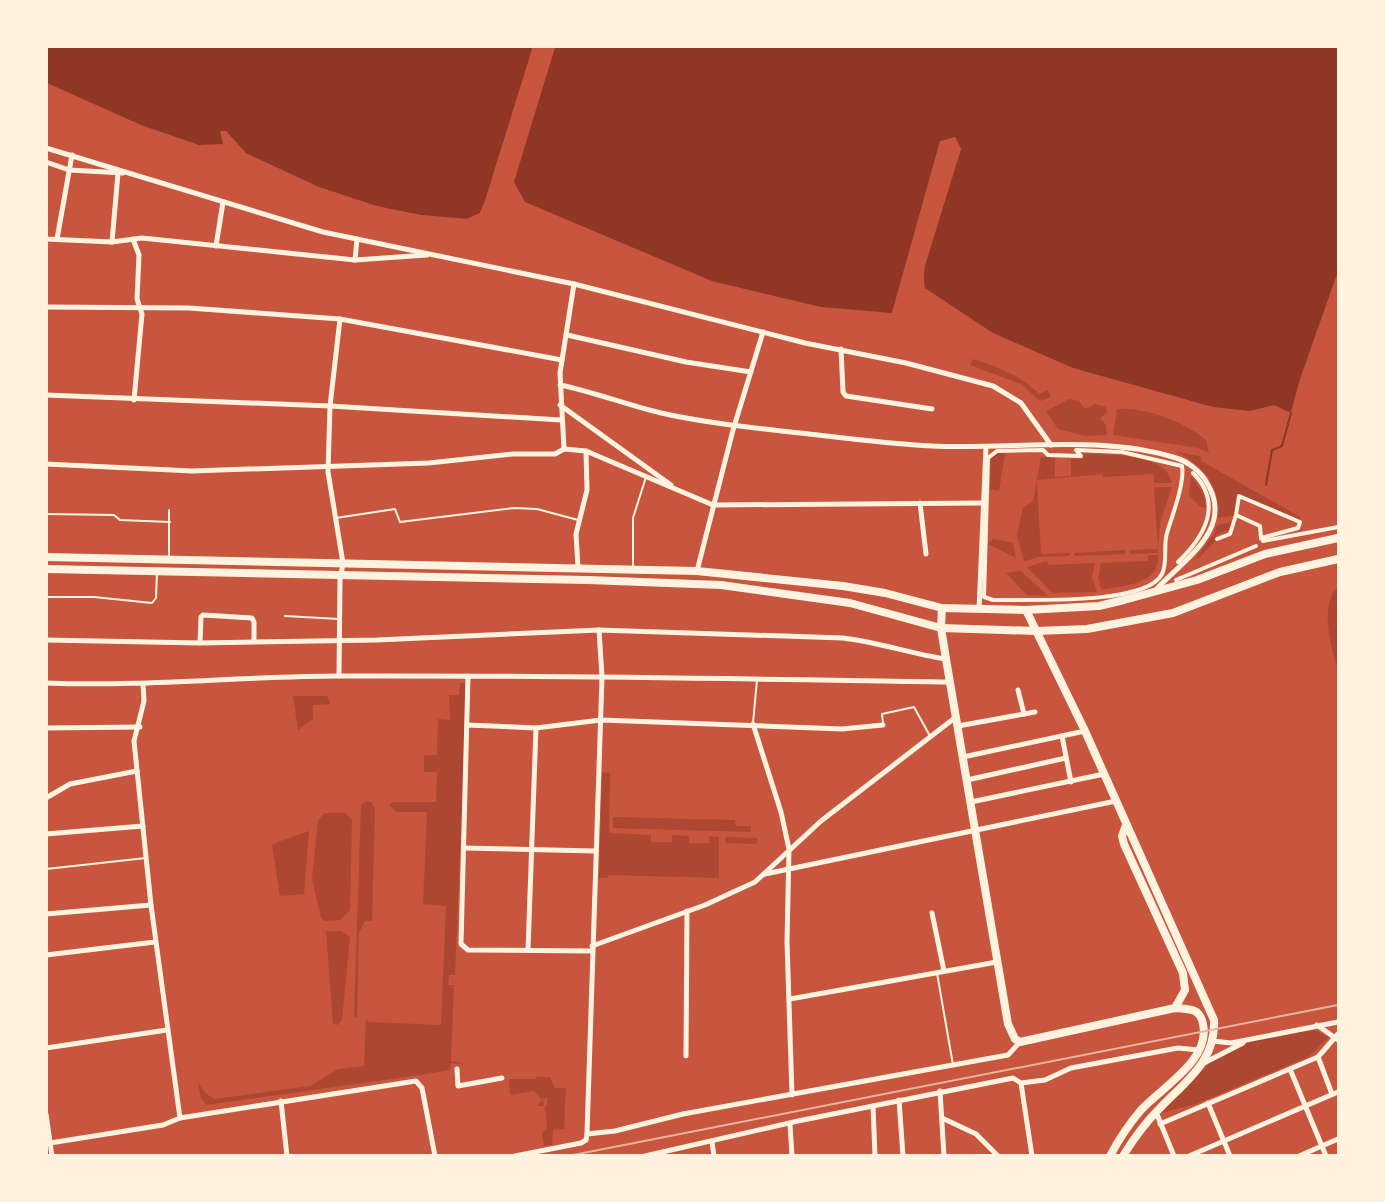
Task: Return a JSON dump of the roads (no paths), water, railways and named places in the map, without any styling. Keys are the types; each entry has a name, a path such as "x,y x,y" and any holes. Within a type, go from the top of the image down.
{"main road":[{"path":"46,556 696,571 783,579 885,593 942,608 1026,610 1099,606 1154,593 1265,554 1338,538"},
{"path":"46,569 721,585 850,603 941,628 1036,631 1087,630 1173,613 1280,572 1338,559"},
{"path":"540,567 540,580"},
{"path":"781,593 783,579"},
{"path":"942,608 941,628 946,659 1008,1024 1015,1039 1020,1042 1175,1008 1194,1009 1200,1014 1204,1033 1199,1050 1189,1064 1142,1109 1110,1155"},
{"path":"1026,610 1212,1010 1215,1031 1204,1063 1156,1112 1123,1155"},
{"path":"1126,825 1122,836 1124,844 1183,973 1185,990 1175,1008"}],"street":[{"path":"47,148 278,220 357,239 574,284 763,332 993,386 1021,403 1051,445"},
{"path":"57,239 72,155"},
{"path":"46,162 69,170 131,173"},
{"path":"112,242 118,173"},
{"path":"216,246 223,202"},
{"path":"46,239 112,242 133,239 355,260 435,254"},
{"path":"133,239 139,255 137,299 142,314 134,400"},
{"path":"355,260 357,239"},
{"path":"564,449 560,385 574,284"},
{"path":"46,307 189,308 340,320 562,360"},
{"path":"339,676 340,576 344,563 329,465 330,406 340,320"},
{"path":"696,571 735,424 763,332"},
{"path":"567,335 686,362 751,372"},
{"path":"841,349 843,392 846,396 932,409"},
{"path":"560,385 594,392 661,413 735,424 931,446 1051,445 1123,449 1169,456 1189,464 1203,477 1214,500 1213,521 1208,536 1154,593"},
{"path":"46,395 330,406 561,420"},
{"path":"560,405 680,491"},
{"path":"979,610 986,447"},
{"path":"46,464 192,471 429,463 513,454 555,454 564,449 586,451 713,505 983,503"},
{"path":"1043,450 1048,455 1081,456 1076,450 1122,452 1182,466 1164,544 1164,567 1161,576 1144,589 1098,598 1059,600 985,598 983,593 988,458 997,451 1043,450"},
{"path":"578,567 579,520 586,498 586,451"},
{"path":"1178,562 1200,536 1208,518 1207,493 1193,473"},
{"path":"1216,539 1230,534 1239,496 1300,522 1298,528 1261,538"},
{"path":"920,503 926,554"},
{"path":"1236,515 1260,526 1261,538"},
{"path":"1261,538 1263,541 1338,526"},
{"path":"1176,580 1256,546"},
{"path":"157,559 157,572"},
{"path":"200,643 203,615 252,618 254,640"},
{"path":"515,1155 581,1143 586,1140 587,1134 602,677 599,630"},
{"path":"46,640 200,643 254,640 387,640 599,630 843,638 910,654 946,659"},
{"path":"46,683 143,684 339,676 757,678 950,682"},
{"path":"468,676 460,940 468,950 592,948 746,887 765,874 789,849 956,717"},
{"path":"143,684 144,701 140,727 134,741 155,942 180,1118"},
{"path":"1018,690 1024,714"},
{"path":"958,726 1035,712"},
{"path":"467,725 536,728 600,720 842,729 883,724"},
{"path":"753,724 781,812 789,849 792,1095"},
{"path":"46,728 140,727"},
{"path":"528,950 536,728"},
{"path":"963,757 1084,732"},
{"path":"1062,736 1071,782"},
{"path":"967,780 1066,758"},
{"path":"46,798 70,784 137,771"},
{"path":"971,802 1104,774"},
{"path":"765,874 1116,801"},
{"path":"46,834 143,826"},
{"path":"464,848 596,851"},
{"path":"46,914 151,905"},
{"path":"686,1056 687,911"},
{"path":"932,913 941,972"},
{"path":"46,955 155,942"},
{"path":"790,999 998,962"},
{"path":"1213,1041 1231,1042 1317,1024 1338,1022"},
{"path":"1160,1124 1318,1057 1337,1037 1317,1024"},
{"path":"46,1048 167,1030"},
{"path":"1204,1063 1253,1038"},
{"path":"587,1134 615,1131 683,1114 1008,1055 1020,1042"},
{"path":"645,1155 940,1091 1013,1078 1021,1083 1045,1080 1071,1068 1178,1048 1199,1050"},
{"path":"1189,1155 1335,1093 1318,1057"},
{"path":"457,1069 458,1086 502,1078"},
{"path":"1290,1069 1326,1155"},
{"path":"50,1143 163,1125 180,1118 416,1081 422,1088 435,1155"},
{"path":"1021,1083 1032,1155"},
{"path":"940,1091 944,1155"},
{"path":"898,1100 903,1155"},
{"path":"281,1101 287,1155"},
{"path":"1208,1103 1230,1155"},
{"path":"873,1106 875,1155"},
{"path":"1156,1112 1174,1155"},
{"path":"46,1114 52,1155"},
{"path":"942,1118 976,1134 998,1155"},
{"path":"790,1124 792,1155"},
{"path":"1299,1155 1338,1139"},
{"path":"712,1142 714,1155"}],"lane":[{"path":"633,569 633,518 646,477"},
{"path":"336,518 395,509 400,522 514,508 537,509 579,520"},
{"path":"169,510 169,559"},
{"path":"46,514 114,515 120,520 170,522"},
{"path":"46,597 94,597 152,603 156,598 157,572"},
{"path":"285,616 339,618"},
{"path":"753,724 757,678"},
{"path":"883,724 882,714 914,707 930,736"},
{"path":"46,868 146,858"},
{"path":"941,972 953,1065"}],"waterway":[{"path":"1266,485 1272,450 1282,446 1291,413"}],"railway":[{"path":"568,1156 1338,1005"}]}
